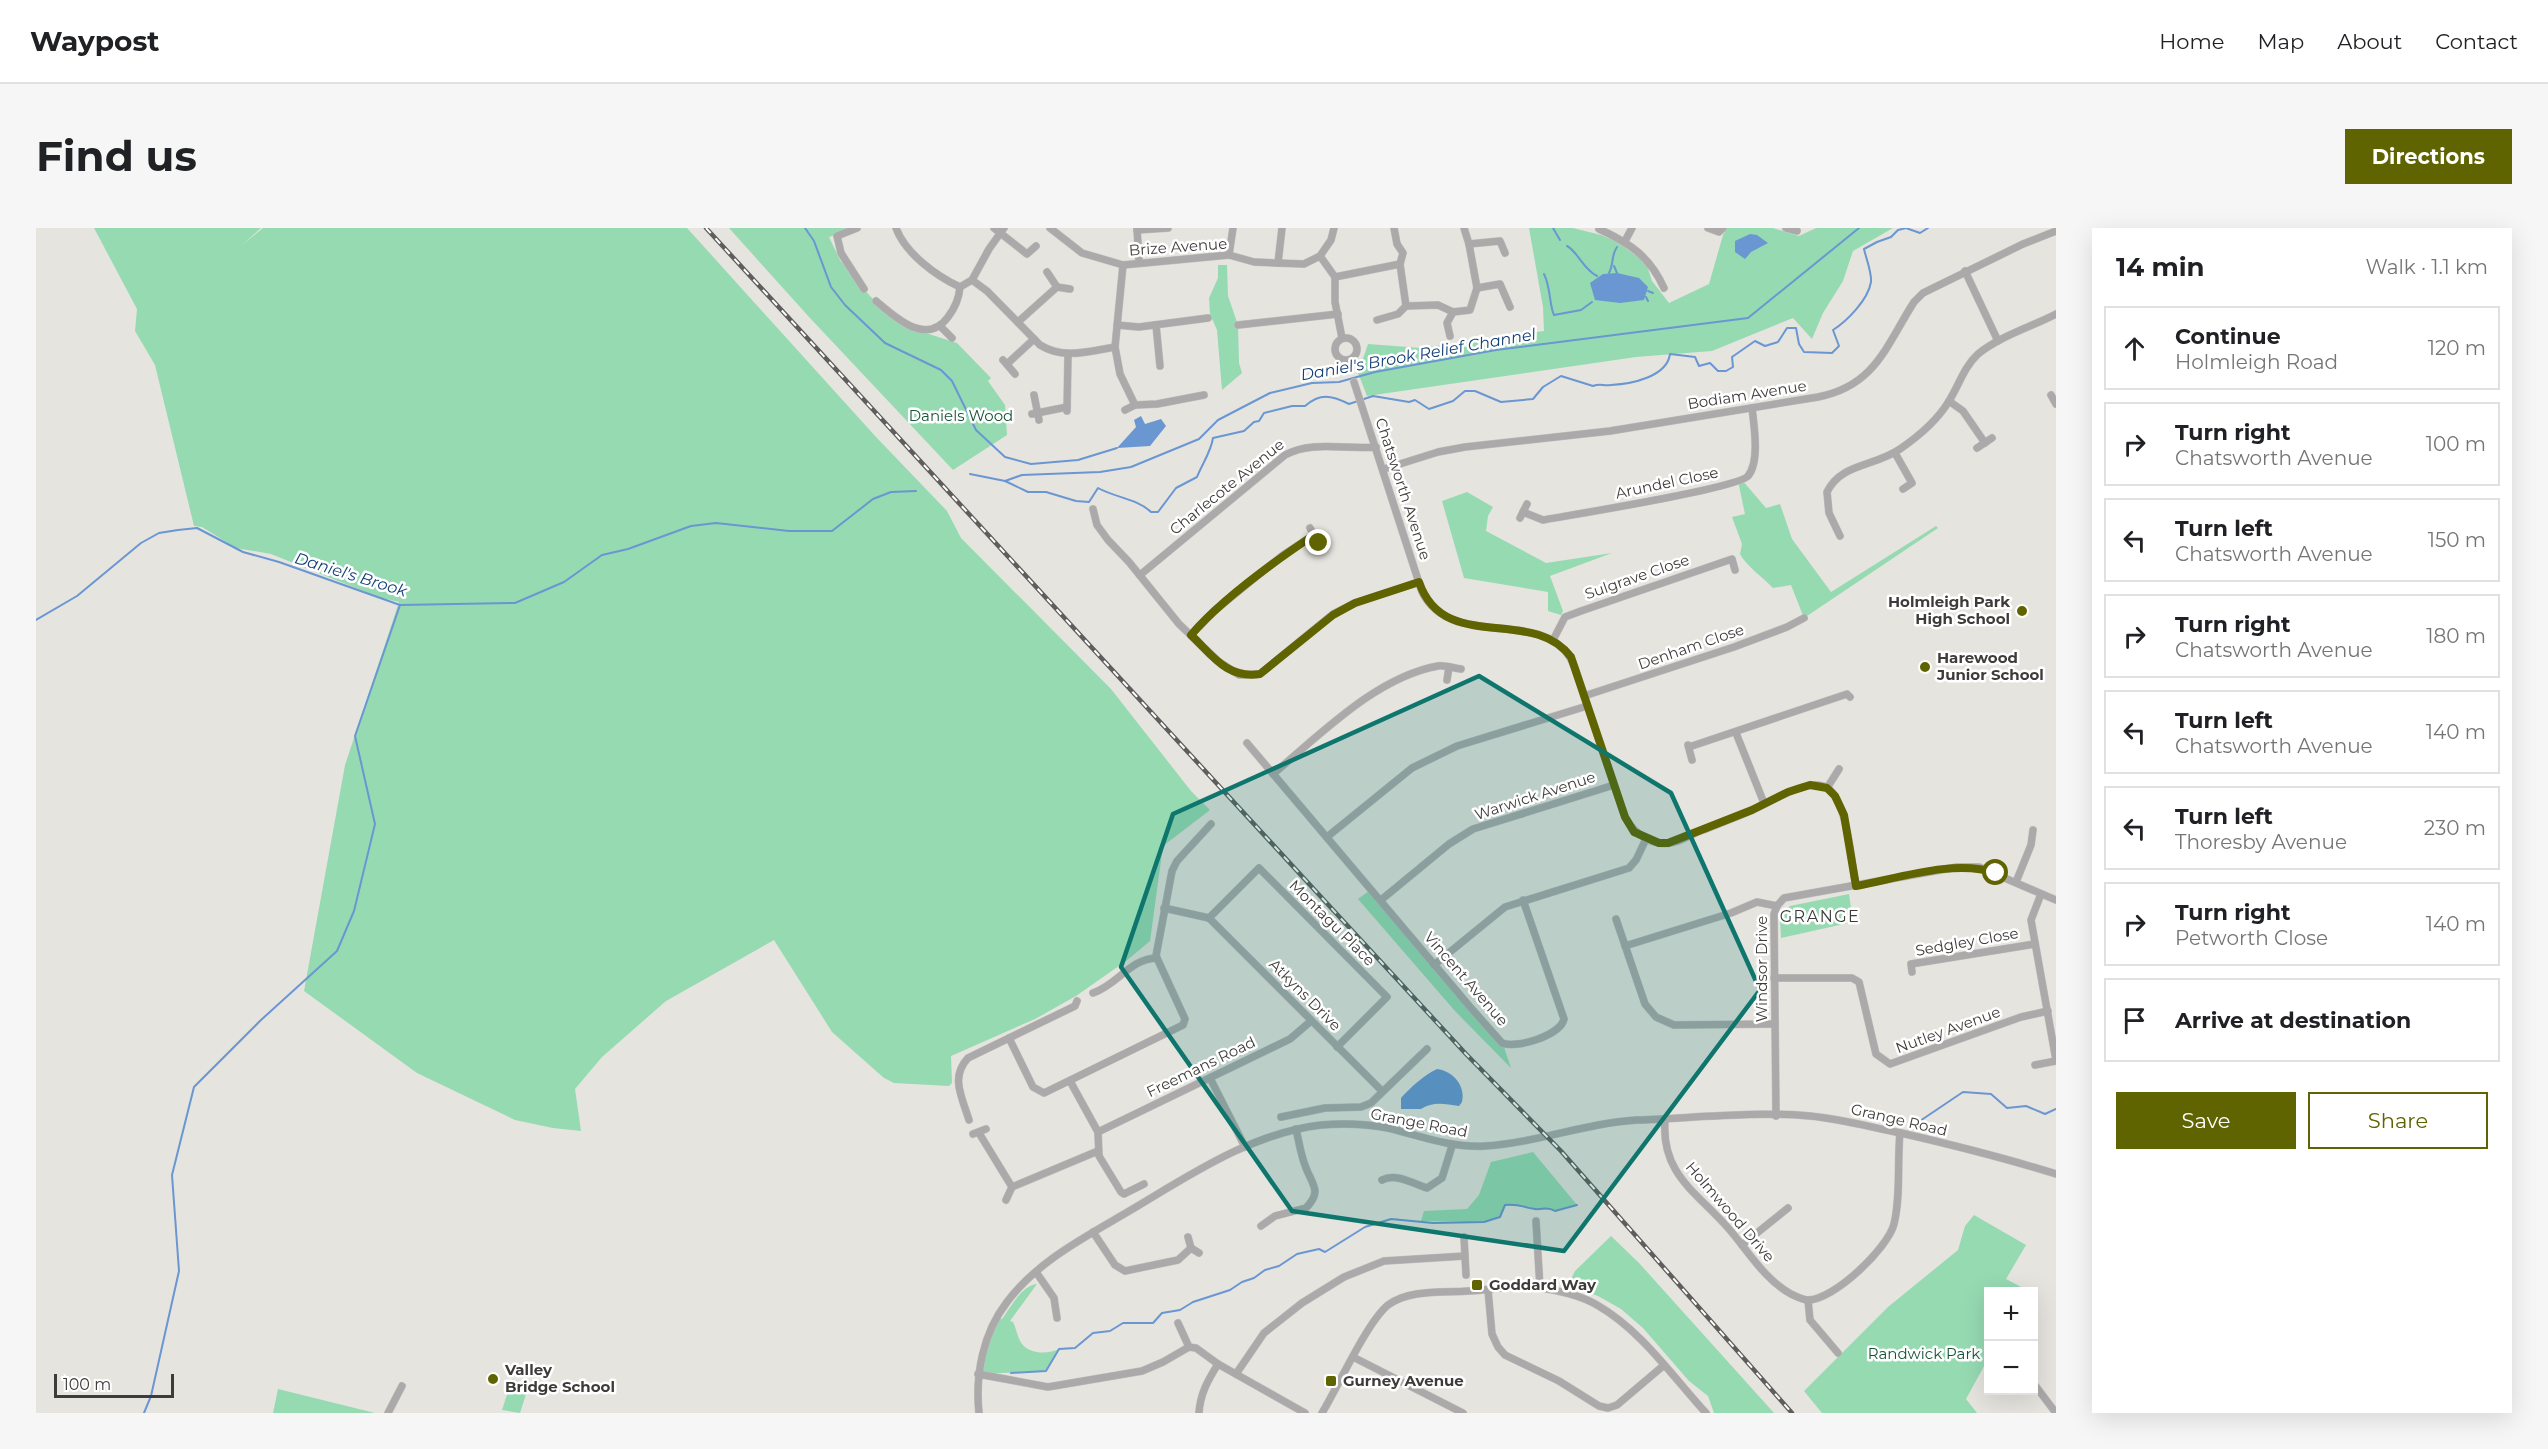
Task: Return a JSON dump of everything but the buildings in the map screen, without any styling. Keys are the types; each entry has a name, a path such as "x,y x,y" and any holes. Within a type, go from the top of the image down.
{"street":[{"path":"857,228 837,236 841,253 864,289"},
{"path":"896,228 904,243 938,275 960,287"},
{"name":"Brize Avenue","path":"1050,228 1082,253 1123,265 1229,255 1254,262 1304,264 1320,256"},
{"path":"1139,262 1137,229 1168,228"},
{"path":"1229,255 1233,228"},
{"path":"1278,263 1282,228"},
{"path":"1334,228 1331,240 1320,256 1335,277 1335,302 1342,338"},
{"path":"1394,228 1397,244 1403,253 1400,264 1406,306"},
{"path":"1377,320 1398,315 1406,306 1438,305 1453,312 1470,310 1477,288 1464,228"},
{"path":"1625,241 1632,228"},
{"path":"1708,228 1719,232 1723,228"},
{"path":"1786,228 1797,231"},
{"path":"1599,229 1625,241 1655,268 1665,288"},
{"path":"960,287 972,280 976,269 1000,230 1028,254 1036,246"},
{"name":"Bodiam Avenue","path":"1384,469 1438,452 1465,447 1610,431 1826,396 1844,390 1860,381 1879,361 1918,297 1965,271 2056,231"},
{"path":"1469,244 1500,238 1505,253"},
{"path":"1335,277 1400,264"},
{"path":"1123,265 1115,347 1120,374 1135,405"},
{"path":"1965,271 1998,341"},
{"path":"1047,272 1057,287 1070,289"},
{"path":"972,280 987,291 1034,339 1049,351 1068,355 1115,347"},
{"path":"1477,288 1500,284 1510,307"},
{"path":"876,301 913,327 930,330 940,326 953,311 960,287"},
{"path":"1018,322 1057,287"},
{"path":"1450,336 1447,323 1453,312"},
{"path":"1238,325 1338,314"},
{"path":"1840,536 1829,513 1827,492 1839,475 1894,453 1934,420 1978,354 1998,341 2056,314"},
{"path":"1117,325 1139,327 1208,318"},
{"path":"1156,325 1160,366"},
{"path":"940,326 952,338"},
{"path":"1342,338 1350,338 1356,346 1354,356 1347,360 1338,357 1335,351 1335,345 1342,338"},
{"path":"1015,374 1005,362 1034,339"},
{"path":"1034,395 1037,415 1067,409 1068,355"},
{"path":"1347,360 1350,368"},
{"name":"Chatsworth Avenue","path":"1354,382 1419,582 1429,605 1452,621 1535,634 1553,640"},
{"path":"1125,410 1135,405 1157,404 1204,395"},
{"path":"2051,395 2056,403"},
{"path":"1949,400 1963,411 1985,443"},
{"name":"Arundel Close","path":"1527,504 1522,515 1543,520 1680,495 1732,484 1747,478 1752,470 1754,459 1752,408"},
{"path":"1977,448 1992,438"},
{"name":"Charlecote Avenue","path":"1140,575 1267,468 1291,451 1306,446 1356,449 1376,447"},
{"path":"1894,453 1912,483 1903,489"},
{"path":"1093,509 1097,525 1179,624 1231,671 1246,676 1260,674 1333,615 1355,603 1419,582"},
{"path":"1310,528 1319,543"},
{"path":"1191,635 1213,612 1283,555 1314,535"},
{"name":"Sulgrave Close","path":"1553,640 1565,617 1732,559 1735,570"},
{"name":"Denham Close","path":"1584,696 1734,647 1787,627 1804,618"},
{"path":"1553,640 1571,657 1629,826 1646,839 1659,843 1677,842 1788,792 1810,785 1827,788 1835,796 1844,815 1856,886"},
{"path":"1273,774 1350,710 1388,685 1439,666 1461,669"},
{"path":"1447,681 1449,667"},
{"path":"1692,760 1688,746 1736,733 1828,697 1847,694 1850,697"},
{"path":"1327,837 1412,768 1438,754 1456,746 1587,706"},
{"path":"1736,733 1764,803"},
{"name":"Vincent Avenue","path":"1247,743 1502,1043 1515,1045 1556,1032 1563,1023 1563,1011 1523,900"},
{"path":"1827,788 1839,769"},
{"name":"Warwick Avenue","path":"1381,900 1449,844 1473,829 1614,784"},
{"path":"1009,1038 1033,1087 1039,1092 1048,1092 1185,1022 1157,958 1168,882 1176,861 1211,824"},
{"path":"2016,882 2031,845 2033,830"},
{"path":"1434,964 1505,907 1629,868 1636,860 1646,839"},
{"name":"Windsor Drive","path":"1776,1116 1773,914 1776,906 1784,898 1957,867 1979,867 2056,900"},
{"name":"Montagu Place","path":"1209,918 1259,868 1388,997 1337,1047"},
{"path":"2035,1065 2056,1060 2031,920 2041,894"},
{"path":"1625,946 1731,913 1757,902 1776,906"},
{"path":"1164,908 1209,918"},
{"name":"Atkyns Drive","path":"1209,918 1382,1091"},
{"path":"1616,920 1645,1004 1649,1011 1665,1023 1674,1025 1775,1024"},
{"name":"Sedgley Close","path":"1912,972 1911,964 2035,944"},
{"path":"1093,993 1104,992 1138,961 1157,958"},
{"name":"Nutley Avenue","path":"1774,978 1852,978 1859,982 1876,1054 1890,1064 2021,1017 2048,1011"},
{"path":"969,1120 957,1075 968,1058 1075,1006 1077,1001"},
{"name":"Freemans Road","path":"1098,1132 1290,1039 1311,1021"},
{"path":"1281,1117 1325,1108 1361,1107 1371,1103 1427,1049"},
{"path":"1210,1078 1245,1147"},
{"path":"1070,1081 1098,1132 1098,1150 1122,1194 1144,1184"},
{"name":"Grange Road","path":"979,1413 978,1374 985,1346 996,1318 1018,1289 1036,1272 1093,1232 1198,1170 1245,1147 1296,1130 1332,1124 1384,1127 1452,1146 1488,1146 1518,1142 1575,1128 1636,1120 1812,1116 1855,1122 2011,1160 2056,1174"},
{"name":"Holmwood Drive","path":"1665,1120 1665,1148 1670,1162 1688,1186 1779,1286 1792,1295 1808,1300"},
{"path":"986,1129 976,1133 1012,1187"},
{"path":"1261,1226 1275,1216 1306,1208 1316,1193 1315,1184 1306,1168 1296,1130"},
{"path":"1835,1348 1810,1320 1808,1300 1832,1291 1854,1274 1887,1240 1894,1222 1899,1133"},
{"path":"1386,1176 1405,1179 1427,1188 1442,1178 1452,1146"},
{"path":"1006,1200 1012,1187 1098,1150"},
{"path":"1742,1245 1788,1208"},
{"path":"1536,1221 1540,1287"},
{"path":"1093,1232 1115,1265 1125,1271 1178,1260 1191,1248"},
{"path":"1188,1237 1191,1248 1198,1252"},
{"path":"1464,1237 1466,1275"},
{"path":"1236,1374 1264,1333 1302,1303 1344,1277 1384,1261 1465,1256"},
{"path":"1036,1272 1054,1298 1057,1318"},
{"path":"1322,1413 1382,1311 1399,1299 1445,1292 1540,1287 1595,1303 1628,1327 1706,1413"},
{"path":"1488,1290 1492,1334 1498,1347 1512,1360 1559,1381 1599,1406 1608,1408 1617,1405 1664,1366"},
{"path":"1046,1313 1054,1309"},
{"path":"1178,1323 1190,1347"},
{"path":"978,1374 1048,1387 1142,1371 1190,1347 1196,1348 1218,1364 1305,1413"},
{"path":"1353,1357 1463,1413"},
{"path":"1199,1413 1206,1382 1218,1364"},
{"path":"388,1413 402,1386"},
{"path":"2038,1389 2056,1413"}],"highlighted area":[{"path":"1479,676 1671,793 1760,990 1564,1251 1292,1211 1121,967 1173,814"}],"green space":[{"path":"94,228 261,228 242,245 263,228 687,228 876,437 947,511 961,538 1111,689 1191,791 1210,810 1163,846 1150,941 1076,996 1035,1019 951,1056 952,1083 949,1086 894,1083 884,1078 832,1032 774,940 666,1001 602,1057 575,1089 581,1131 515,1120 417,1073 304,991 345,765 399,602 378,597 271,554 236,548 202,527 194,526 155,365 135,331 137,309"},
{"name":"Daniels Wood","path":"729,228 857,228 829,237 840,260 870,296 901,325 957,343 991,378 988,381 1005,405 1007,435 953,470"},
{"path":"1529,228 1573,228 1616,241 1646,263 1652,281 1669,303 1709,284 1727,228 1773,228 1799,236 1816,228 1893,228 1853,251 1843,281 1823,313 1812,339 1793,318 1712,351 1636,357 1367,396 1358,373 1368,344 1421,348 1544,331 1543,307"},
{"path":"1218,265 1227,265 1228,296 1238,325 1239,363 1242,373 1222,390 1217,330 1210,314 1209,298 1218,278"},
{"path":"1742,480 1766,508 1780,504 1792,539 1831,592 1936,526 1938,528 1804,618 1791,585 1773,588 1740,554 1742,544 1732,517 1745,514 1738,481"},
{"path":"1467,492 1493,507 1488,516 1486,531 1546,563 1612,553 1550,576 1563,611 1561,615 1548,611 1548,592 1464,578 1442,501"},
{"path":"1369,891 1504,1047 1511,1068 1455,1011 1358,899"},
{"path":"1849,894 1853,922 1781,938 1780,918 1790,906"},
{"path":"1533,1152 1577,1205 1555,1211 1547,1208 1535,1209 1505,1205 1500,1217 1484,1222 1421,1221 1424,1211 1467,1209 1479,1195 1491,1162"},
{"name":"Randwick Park","path":"1974,1215 2026,1245 2006,1279 2021,1287 1984,1287 1984,1366 1966,1399 1977,1413 1822,1413 1804,1391 1888,1307 1958,1250 1965,1226"},
{"path":"1611,1236 1639,1263 1774,1413 1714,1413 1708,1396 1689,1381 1643,1328 1621,1309 1598,1296 1568,1285 1575,1271"},
{"path":"1037,1284 1010,1321 1013,1322 1019,1339 1026,1348 1045,1353 1059,1349 1046,1371 978,1374 996,1318 1002,1319 1026,1288"},
{"path":"512,1379 529,1385 520,1413 502,1410"},
{"path":"278,1389 375,1413 273,1413"}],"water":[{"path":"1750,234 1757,235 1768,243 1751,252 1745,259 1735,252 1735,241"},
{"path":"1617,273 1639,278 1648,287 1644,300 1620,303 1595,300 1590,283 1603,274"},
{"path":"1141,416 1145,424 1161,419 1166,426 1150,446 1117,448 1136,427 1134,420"},
{"path":"1437,1069 1453,1076 1460,1085 1463,1096 1459,1106 1439,1104 1421,1109 1401,1109 1401,1098"}],"waterway":[{"path":"805,228 814,241 831,287 845,305 885,343 941,370 952,381 976,430 1005,457 1031,464 1078,460 1117,448"},
{"path":"1553,228 1560,240"},
{"name":"Daniel's Brook Relief Channel","path":"1005,481 1022,475 1100,472 1131,467 1199,439 1218,420 1270,393 1312,383 1339,382 1375,372 1496,350 1748,318 1859,228"},
{"name":"Daniel's Brook","path":"970,474 1005,481 1028,492 1046,492 1076,501 1089,502 1098,488 1139,504 1151,512 1158,512 1176,488 1197,477 1213,438 1244,431 1254,422 1259,421 1264,413 1292,406 1305,406 1321,397 1331,397 1349,404 1373,396 1409,402 1415,400 1429,409 1453,401 1465,391 1475,391 1501,402 1533,399 1543,387 1561,376 1593,386 1638,381 1655,374 1667,362 1670,354 1695,357 1699,366 1710,363 1718,371 1726,371 1733,367 1732,357 1755,341 1765,346 1778,342 1787,328 1796,328 1799,344 1804,352 1832,353 1839,346 1833,330 1856,309 1869,289 1871,274 1864,249 1891,237 1898,230 1906,228 1920,233 1928,228"},
{"path":"1567,246 1597,276"},
{"path":"1609,273 1617,247"},
{"path":"1614,266 1617,273"},
{"path":"1544,274 1554,315 1581,310 1592,302"},
{"path":"1648,291 1653,293"},
{"path":"1646,297 1648,301"},
{"name":"Daniel's Brook","path":"36,620 77,596 141,543 159,533 178,530 197,528 243,552 279,562 400,605 515,603 564,582 602,555 628,549 691,526 716,523 789,531 832,531 873,499 891,492 916,491"},
{"path":"144,1413 151,1396 179,1271 172,1175 194,1087 261,1020 337,951 354,911 375,824 355,736 400,605"},
{"path":"1908,1129 1963,1092 1991,1094 2007,1108 2026,1106 2045,1114 2056,1109"},
{"path":"1011,1373 1046,1371 1059,1349 1075,1348 1093,1333 1110,1331 1123,1323 1153,1323 1162,1313 1180,1310 1193,1302 1230,1290 1265,1270 1279,1266 1297,1254 1319,1249 1325,1252 1365,1227 1391,1219 1433,1223 1484,1222 1500,1217 1505,1205 1535,1209 1547,1208 1555,1211 1577,1205"}],"railway":[{"path":"706,228 1466,1054 1561,1151 1792,1413"}],"place":[{"name":"Holmleigh Park High School","path":"2022,611"},
{"name":"Harewood Junior School","path":"1925,667"},
{"name":"Goddard Way","path":"1477,1285"},
{"name":"Valley Bridge School","path":"493,1379"},
{"name":"Gurney Avenue","path":"1331,1381"}],"district":[{"name":"GRANGE","path":"1820,916"}],"route":[{"path":"1319,543 1314,535 1283,555 1213,612 1191,635 1231,671 1246,676 1260,674 1333,615 1355,603 1419,582 1429,605 1440,615 1452,621 1545,636 1563,647 1571,657 1625,817 1634,832 1646,839 1659,843 1677,842 1788,792 1810,785 1827,788 1835,796 1840,806 1844,815 1856,886 1957,867 1979,867 1996,873"}]}
